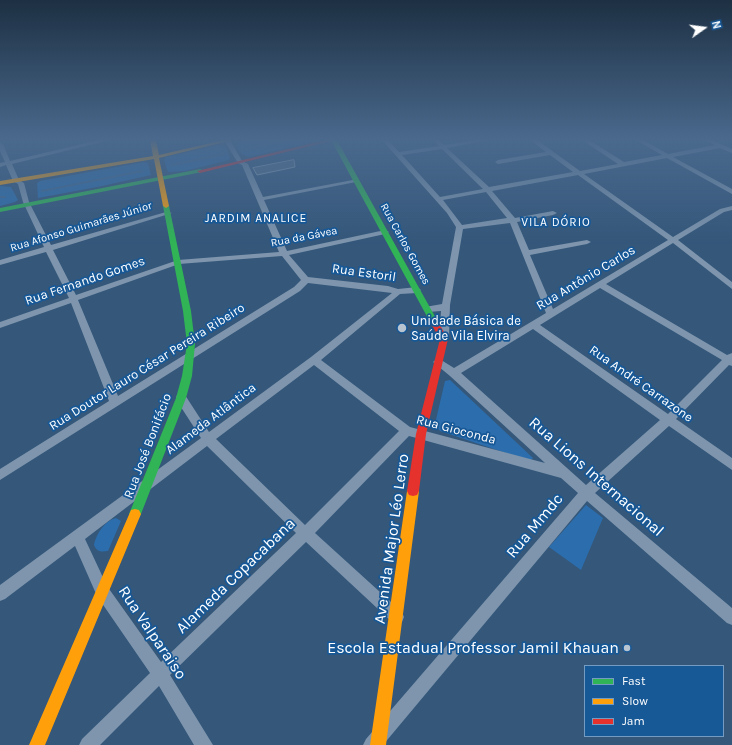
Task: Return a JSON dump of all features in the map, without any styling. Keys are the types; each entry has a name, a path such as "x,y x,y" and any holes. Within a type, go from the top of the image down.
{"street":[{"path":"14,175 16,181 21,183 26,202 74,300 115,402"},
{"path":"0,183 52,175"},
{"name":"Rua José Bonifácio","path":"37,745 148,483 181,398 190,358 190,329 160,175"},
{"path":"0,210 181,175"},
{"path":"250,175 284,254 306,280"},
{"name":"Rua Carlos Gomes","path":"353,175 444,339"},
{"path":"416,175 457,220 460,228 446,305 444,339"},
{"path":"472,175 488,190 512,220 551,314"},
{"path":"438,199 570,175"},
{"path":"581,175 673,240 732,286"},
{"path":"701,175 732,192"},
{"path":"261,199 356,180"},
{"name":"Rua Antônio Carlos","path":"454,373 722,210 732,208"},
{"path":"722,210 732,216"},
{"name":"Rua Afonso Guimarães Júnior","path":"0,263 168,213"},
{"path":"460,228 553,213"},
{"name":"Rua da Gávea","path":"178,262 284,254 385,232"},
{"path":"526,253 587,242"},
{"name":"Rua Fernando Gomes","path":"0,325 178,262"},
{"name":"Rua Estoril","path":"306,280 325,281 398,292 417,290"},
{"name":"Rua Doutor Lauro César Pereira Ribeiro","path":"0,475 115,402 190,358 298,289 306,280"},
{"path":"600,284 730,359"},
{"name":"Alameda Atlântica","path":"0,594 314,360 398,292"},
{"path":"428,310 446,305"},
{"name":"Rua André Carrazone","path":"534,325 732,465"},
{"name":"Avenida Major Léo Lerro","path":"377,741 396,617 421,434 444,339"},
{"name":"Rua Mmdc","path":"377,741 586,493 668,420 730,359"},
{"name":"Rua Gioconda","path":"314,360 407,431 565,474"},
{"name":"Rua Lions Internacional","path":"438,362 454,373 586,493 732,618"},
{"path":"181,398 208,439 305,533 396,617"},
{"name":"Alameda Copacabana","path":"88,745 407,431"},
{"name":"Rua Valparaiso","path":"77,537 102,591 160,673 204,745"}],"shaded area":[{"path":"74,175 151,175 38,198 37,183 40,181"},
{"path":"0,186 11,187 18,200 0,206"},
{"path":"450,380 533,458 530,461 440,431 435,424 445,381"},
{"path":"586,505 603,518 581,570 549,547"},
{"path":"116,518 121,521 108,551 98,550 94,545 99,533 104,525"}],"waterway":[{"path":"42,191 123,175"},
{"path":"0,197 5,197"}],"traffic: fast":[{"path":"0,210 181,175"},
{"path":"353,175 434,322"},
{"path":"135,514 181,398 187,376 191,344 187,311 166,206"}],"traffic: slow":[{"path":"0,183 49,175"},
{"path":"160,175 166,206"},
{"path":"378,745 413,491"},
{"path":"37,745 135,514"}],"traffic: jam":[{"path":"413,491 421,434 444,339 434,322"}],"place":[{"name":"Unidade Básica de Saúde Vila Elvira","path":"402,328"},
{"name":"Escola Estadual Professor Jamil Khauan","path":"627,648"}],"district":[{"name":"JARDIM ANALICE","path":"256,219"},
{"name":"VILA DÓRIO","path":"556,223"}]}
